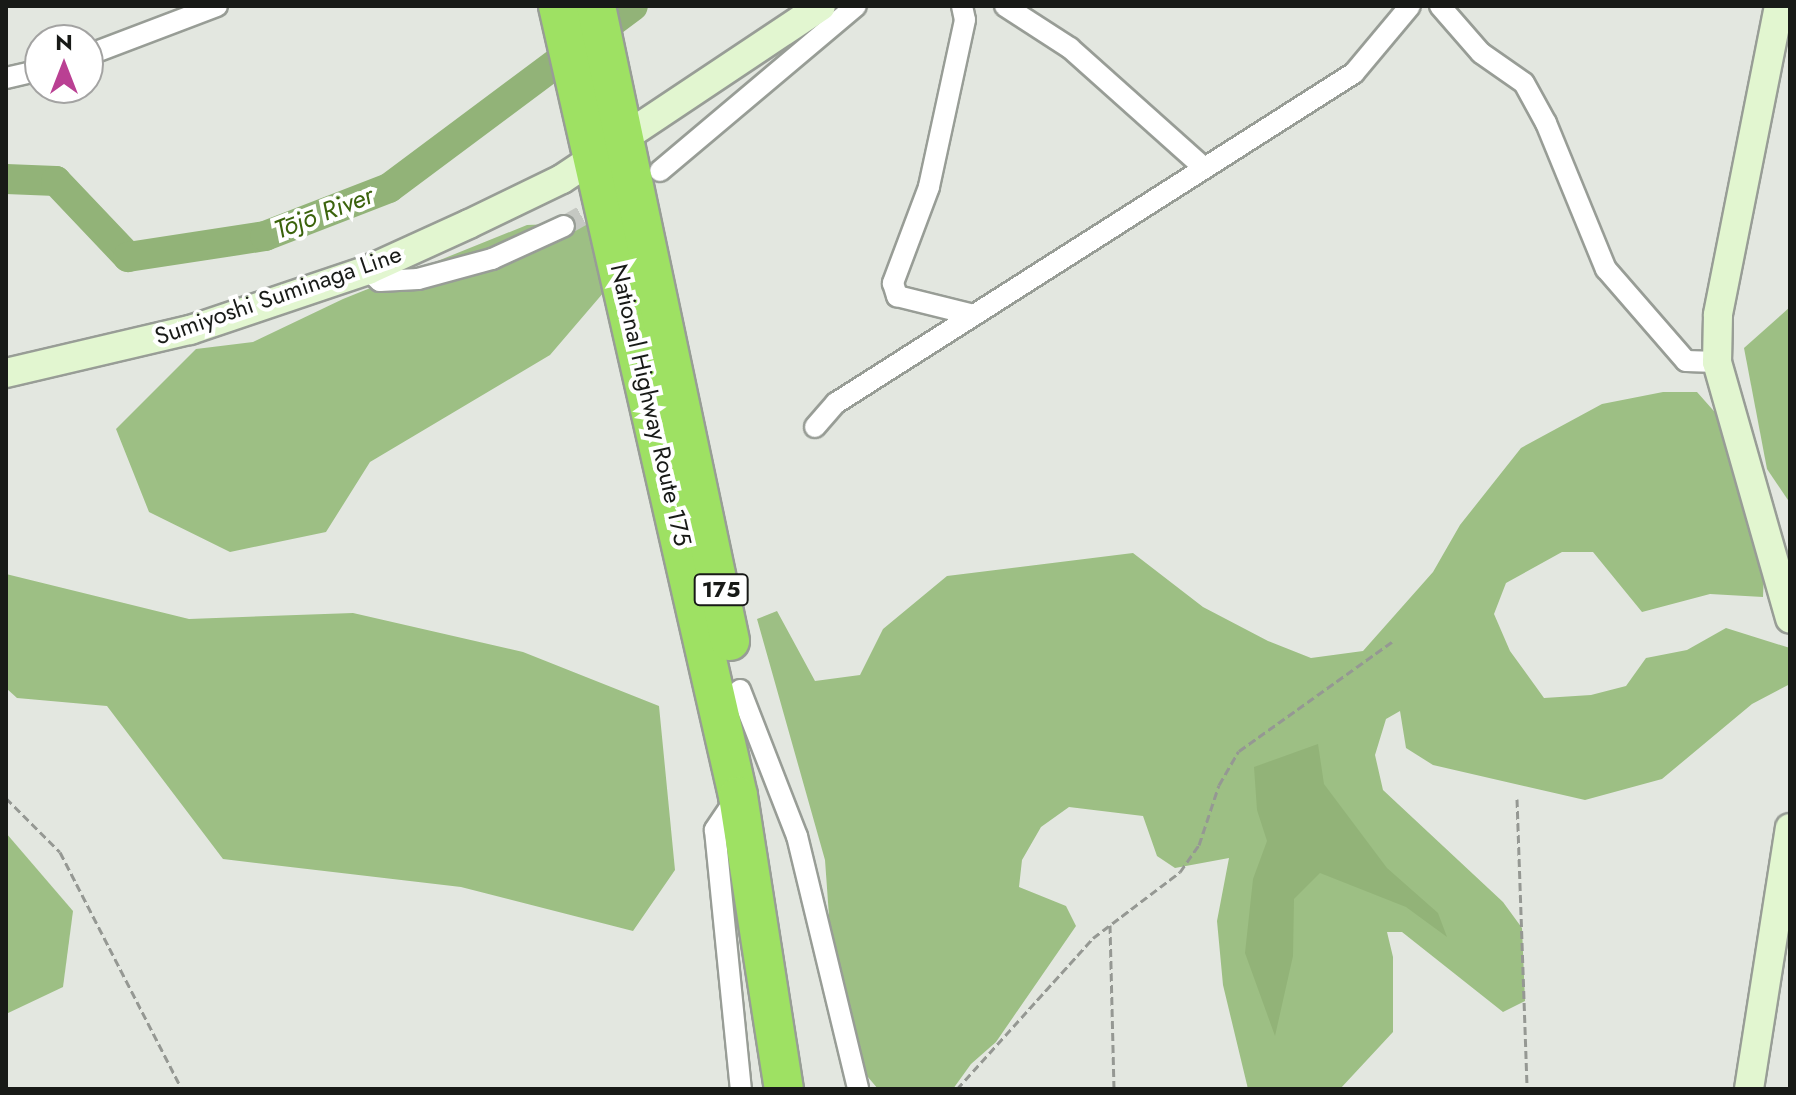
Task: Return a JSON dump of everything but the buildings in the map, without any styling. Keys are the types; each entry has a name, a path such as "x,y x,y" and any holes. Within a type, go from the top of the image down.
{"highway":[{"name":"National Highway Route 175","path":"558,6 582,110 611,146 740,690 778,880 810,1089"},
{"name":"National Highway Route 175","path":"596,6 616,95 611,146 738,796 784,1089"}],"street":[{"path":"104,49 217,6"},
{"name":"Sumiyoshi Suminaga Line","path":"6,373 190,330 368,270 562,179 821,6"},
{"path":"660,171 856,6"},
{"path":"962,6 965,20 929,187 893,283 897,296 974,315"},
{"path":"1005,6 1070,48 1204,168"},
{"path":"815,427 836,403 1354,73 1410,6"},
{"path":"1440,6 1481,53 1524,83 1546,123 1606,269 1686,361 1717,362"},
{"path":"1779,6 1718,315 1717,362 1790,619"},
{"path":"368,270 380,281 418,279 492,259 564,226"},
{"path":"740,690 797,836 858,1089"},
{"path":"738,796 715,830 741,1089"},
{"path":"1749,1089 1790,828"}],"path":[{"path":"957,1089 1031,1013 1061,970 1110,925 1180,872 1199,845 1219,785 1239,751 1392,642"},
{"path":"6,798 60,852 182,1089"},
{"path":"1517,799 1527,1089"},
{"path":"1110,925 1114,1089"}],"shaded area":[{"path":"607,222 604,292 550,355 370,462 326,532 230,552 149,512 116,429 196,349 253,342 343,299 527,225"},
{"path":"1790,307 1790,503 1767,469 1744,348"},
{"path":"1663,392 1697,392 1728,427 1765,547 1763,597 1710,594 1642,612 1593,552 1562,552 1506,583 1494,614 1510,651 1544,698 1591,695 1626,686 1646,658 1687,650 1726,628 1790,648 1790,684 1752,704 1662,779 1585,800 1433,765 1406,748 1400,711 1386,719 1375,755 1383,790 1503,902 1522,928 1525,1001 1503,1012 1402,932 1387,932 1393,957 1393,1032 1340,1089 1248,1089 1223,985 1217,921 1229,858 1175,868 1157,856 1143,816 1069,807 1041,827 1022,860 1019,887 1066,906 1076,926 996,1042 971,1064 953,1089 878,1089 862,1070 832,958 825,860 757,619 777,611 815,681 860,675 883,629 947,576 1133,553 1203,607 1268,641 1311,658 1363,651 1433,572 1460,525 1521,448 1602,404"},
{"path":"6,574 189,619 353,613 523,652 659,706 675,870 633,931 461,887 223,859 107,706 17,698 6,688"},
{"path":"1318,744 1324,784 1387,868 1438,913 1447,937 1406,907 1320,873 1294,899 1293,956 1275,1036 1245,953 1253,879 1267,841 1257,810 1254,767"},
{"path":"6,833 73,911 63,987 6,1014"}],"waterway":[{"name":"Tōjō River","path":"6,179 56,181 128,257 265,236 389,188 633,6"}],"tunnel":[{"path":"564,226 608,201"}]}
